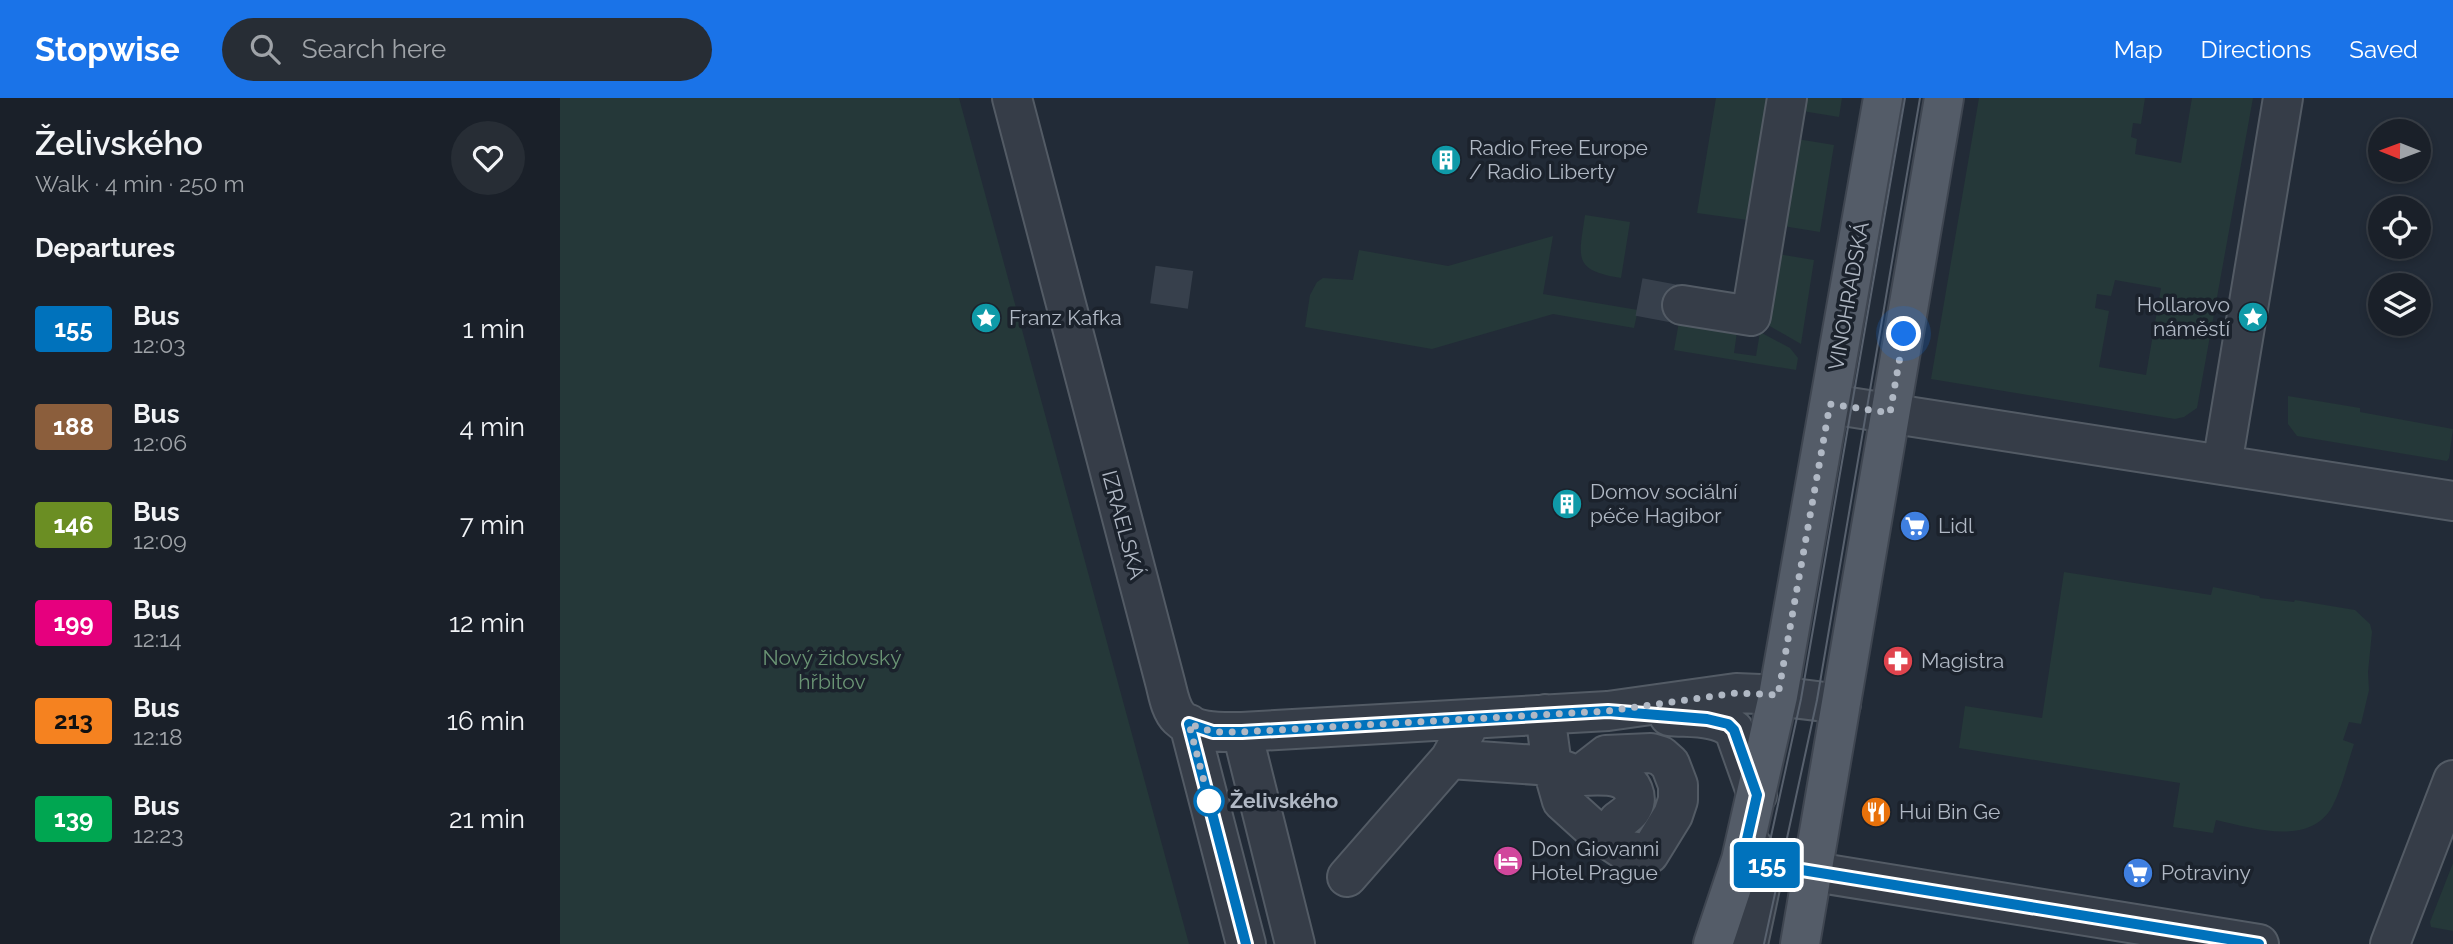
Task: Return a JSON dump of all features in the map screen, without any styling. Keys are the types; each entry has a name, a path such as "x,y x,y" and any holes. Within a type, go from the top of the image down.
{"main road":[{"name":"VINOHRADSKÁ","path":"1713,944 1756,852 1757,795 1778,695 1882,98"},
{"path":"1800,944 1944,98"}],"street":[{"name":"IZRAELSKÁ","path":"1012,98 1165,682 1178,717 1189,724 1246,944"},
{"path":"1682,304 1751,316 1787,98"},
{"path":"2222,465 2283,98"},
{"path":"1830,404 2453,502"},
{"path":"1189,724 1213,732 1242,732 1545,715 1608,711 1736,693 1778,695 1841,704"},
{"path":"1608,711 1707,719 1728,724 1738,737 1757,795"},
{"path":"1450,759 1565,771 1606,755 1651,753 1661,756 1670,764 1678,785 1678,800 1673,815 1649,854 1621,835 1594,830 1562,801 1565,771 1545,715"},
{"path":"1347,877 1450,759 1472,719"},
{"path":"1242,732 1294,944"},
{"path":"1621,835 1648,820 1652,790 1642,770"},
{"path":"2389,944 2453,780"},
{"path":"1748,944 1756,852 1813,872 2259,944"}],"green space":[{"name":"Nový židovský hřbitov","path":"560,98 959,98 1189,944 560,944"},
{"path":"1716,98 1776,98 1755,221 1697,213"},
{"path":"1798,98 1842,98 1839,117 1796,110"},
{"path":"1979,98 2145,98 2141,124 2133,123 2131,137 2137,139 2135,154 2181,163 2192,98 2253,98 2197,408 2184,417 2175,419 1931,379","holes":["2115,280 2161,288 2146,375 2099,367 2109,311 2095,308 2097,294 2111,296"]},
{"path":"1791,138 1834,145 1820,232 1777,225"},
{"path":"1585,215 1630,222 1621,278 1594,271 1582,260 1581,242"},
{"path":"1553,236 1543,294 1638,310 1634,328 1553,314 1432,349 1305,327 1310,295 1317,282 1323,278 1353,280 1359,250 1448,266"},
{"path":"1772,253 1814,260 1801,344 1761,321"},
{"path":"1680,316 1738,325 1734,353 1756,356 1760,332 1790,348 1798,358 1796,370 1674,350"},
{"path":"2288,396 2360,408 2360,412 2453,429 2449,458 2447,461 2297,436 2288,424"},
{"path":"2064,572 2211,595 2213,587 2260,598 2295,600 2355,610 2370,624 2372,632 2369,690 2361,724 2349,722 2343,740 2354,744 2336,800 2322,819 2309,827 2279,832 2216,820 2213,833 2173,827 2180,783 1959,748 1965,706 2042,718"},
{"path":"2453,863 2453,931 2431,927 2430,922"}],"tunnel":[{"path":"1169,306 1175,264"},
{"path":"1639,297 1682,305"}],"tram line":[{"path":"1765,864 1801,699 1905,98"},
{"path":"1764,944 1817,700 1920,98"}],"bus line":[{"name":"155","path":"1246,944 1189,724 1213,732 1242,732 1608,711 1707,719 1728,724 1738,737 1757,795 1747,839 1765,864 2259,944"}],"place":[{"name":"Radio Free Europe / Radio Liberty","path":"1446,160"},
{"name":"Hollarovo náměstí","path":"2253,317"},
{"name":"Franz Kafka","path":"986,318"},
{"name":"Domov sociální péče Hagibor","path":"1567,504"},
{"name":"Lidl","path":"1915,526"},
{"name":"Magistra","path":"1898,661"},
{"name":"Želivského","path":"1209,801"},
{"name":"Hui Bin Ge","path":"1876,812"},
{"name":"Don Giovanni Hotel Prague","path":"1508,861"},
{"name":"Potraviny","path":"2138,873"}],"route":[{"path":"1209,801 1211,808 1189,724 1213,732 1242,732 1608,711 1736,693 1778,695 1830,404 1890,413 1904,334"}]}
